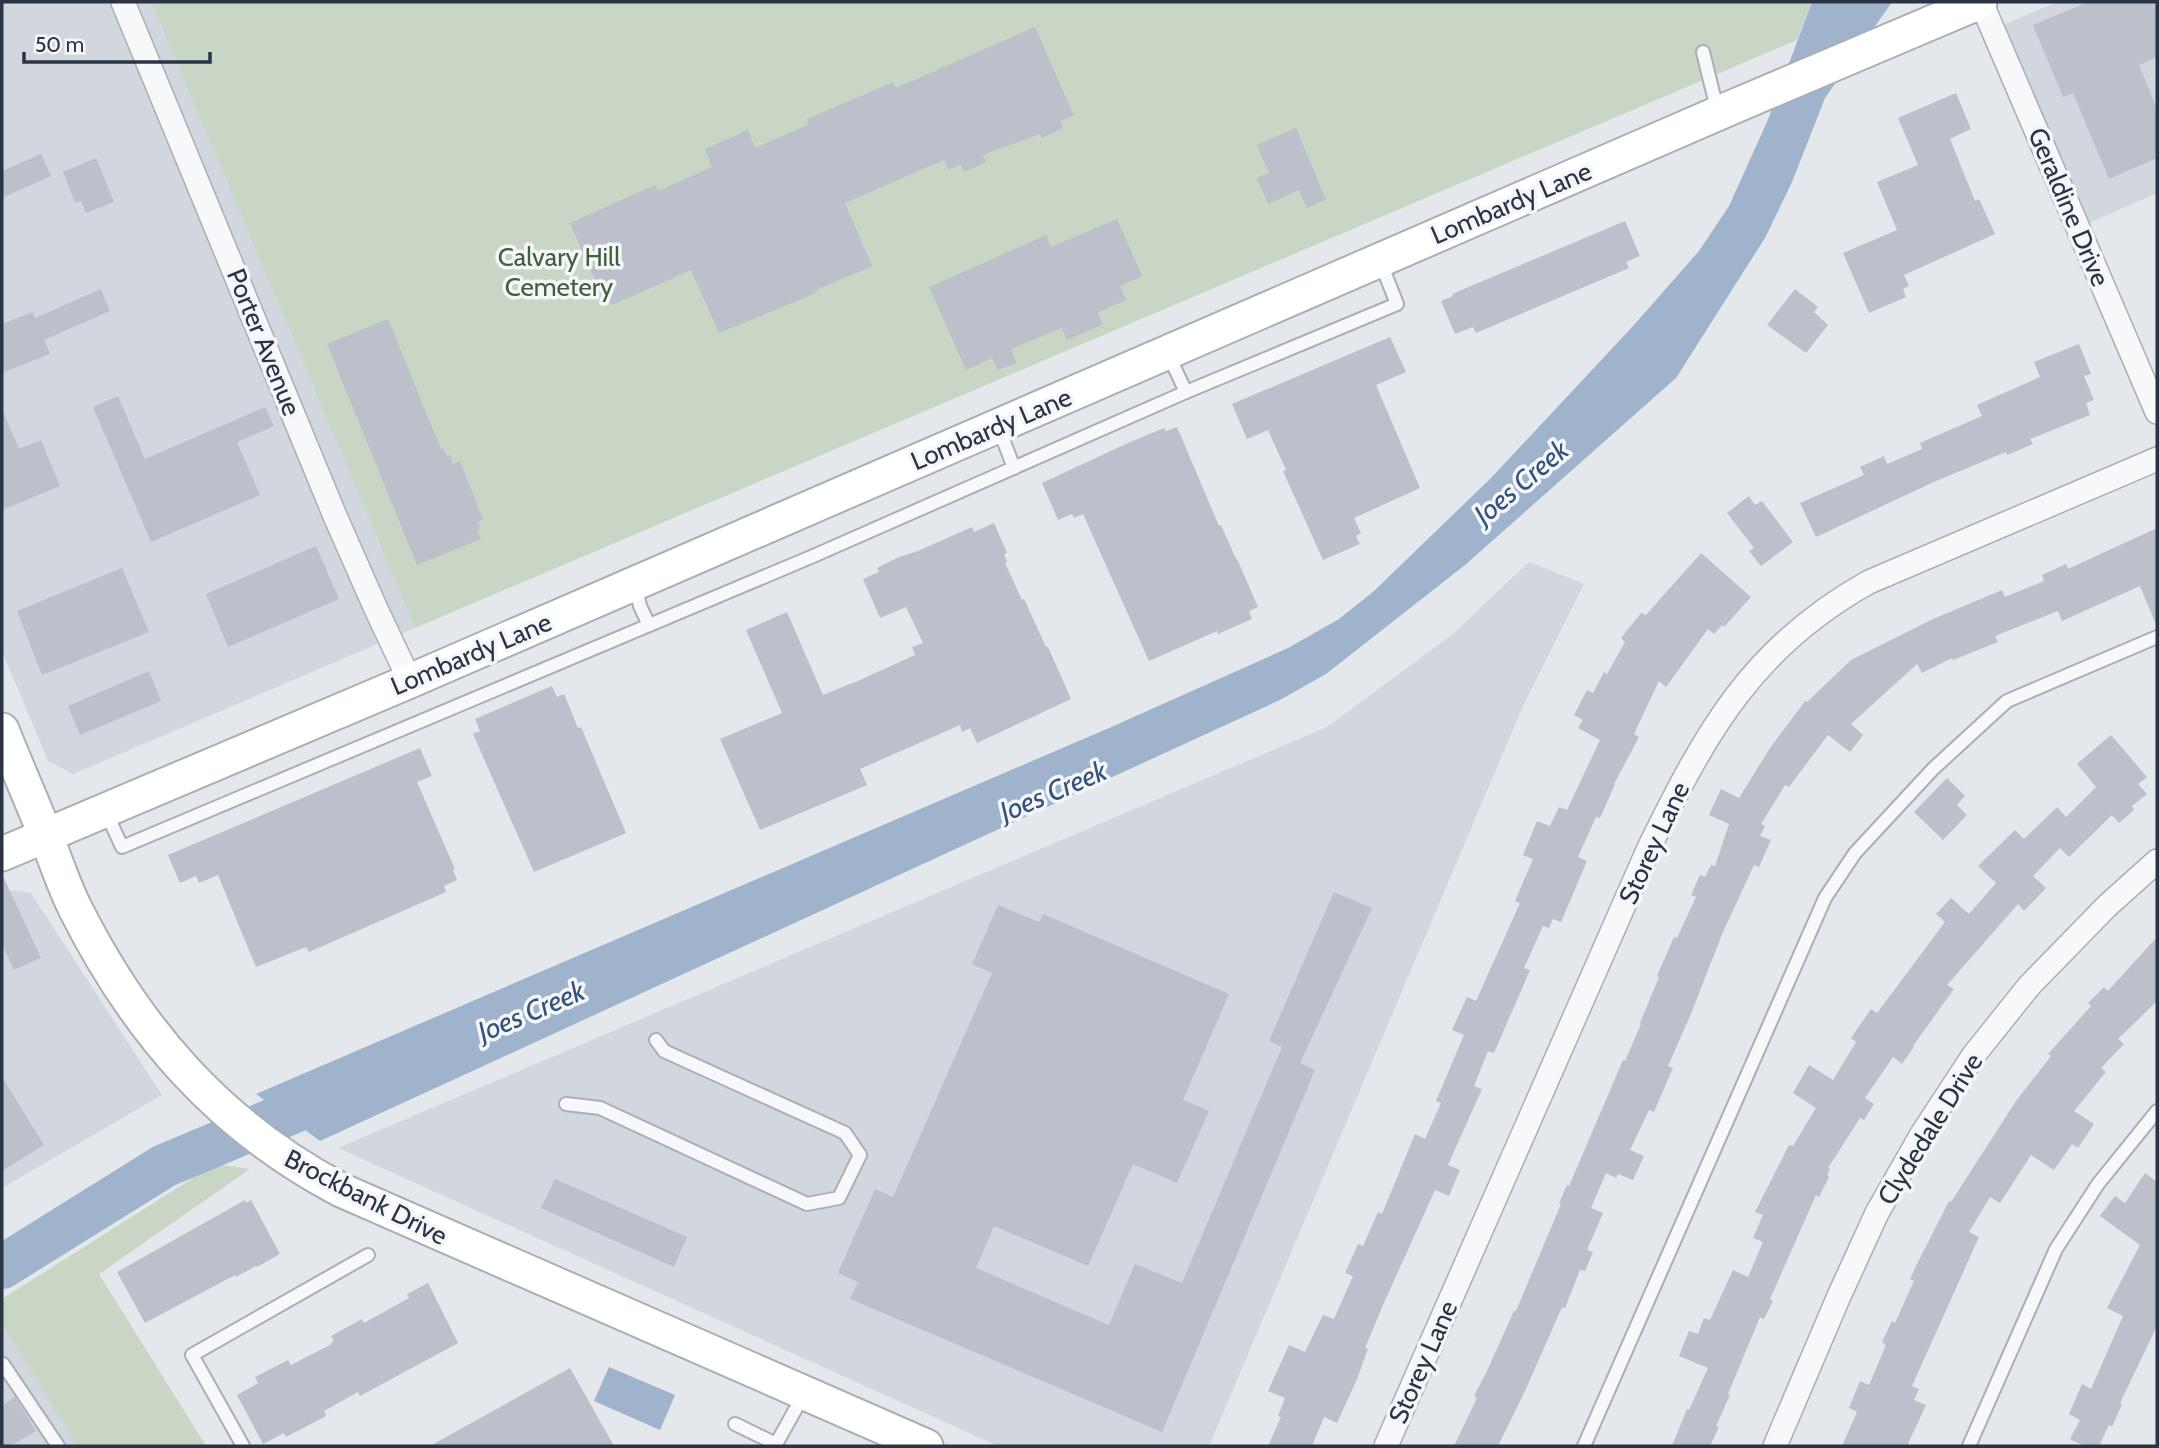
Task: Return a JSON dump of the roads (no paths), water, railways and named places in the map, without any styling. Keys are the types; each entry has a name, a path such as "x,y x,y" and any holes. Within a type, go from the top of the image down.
{"main road":[{"name":"Lombardy Lane","path":"2,854 410,681 1727,109 1980,2"},
{"name":"Brockbank Drive","path":"2,730 74,906 119,986 156,1037 184,1069 257,1139 301,1169 385,1210 926,1446"}],"street":[{"name":"Porter Avenue","path":"122,2 335,516 410,681"},
{"name":"Geraldine Drive","path":"1980,2 2157,412"},
{"name":"Storey Lane","path":"1386,1446 1650,848 1681,783 1718,720 1749,678 1780,645 1813,618 1835,601 1869,582 2157,459"},
{"name":"Clydedale Drive","path":"1775,1446 1877,1213 1937,1111 1973,1056 2029,986 2107,906 2157,861"}],"lane":[{"path":"1703,52 1727,109"},
{"path":"105,810 122,847 649,625 1186,392 1397,304 1380,260"},
{"path":"1167,352 1186,392"},
{"path":"998,426 1014,468"},
{"path":"635,583 640,606 649,625"},
{"path":"1584,1446 1825,898 1855,853 1933,769 2007,701 2157,637"},
{"path":"566,1104 600,1108 807,1204 839,1198 860,1155 845,1133 664,1051 656,1040"},
{"path":"1969,1446 2056,1250 2098,1184 2157,1111"},
{"path":"243,1446 192,1355 369,1255"},
{"path":"2,1365 58,1446"},
{"path":"735,1424 776,1445 804,1393"}],"water":[{"path":"1812,2 1892,2 1825,98 1792,182 1765,238 1676,378 1465,565 1326,674 1280,700 320,1141 256,1094 1109,728 1288,648 1339,619 1374,591 1491,478 1699,251 1729,206 1767,122"},
{"path":"609,1367 675,1395 660,1430 594,1401"}],"waterway":[{"name":"Joes Creek","path":"2,1267 164,1166 340,1092"}],"park label":[{"name":"Calvary Hill Cemetery","path":"559,272"}]}
